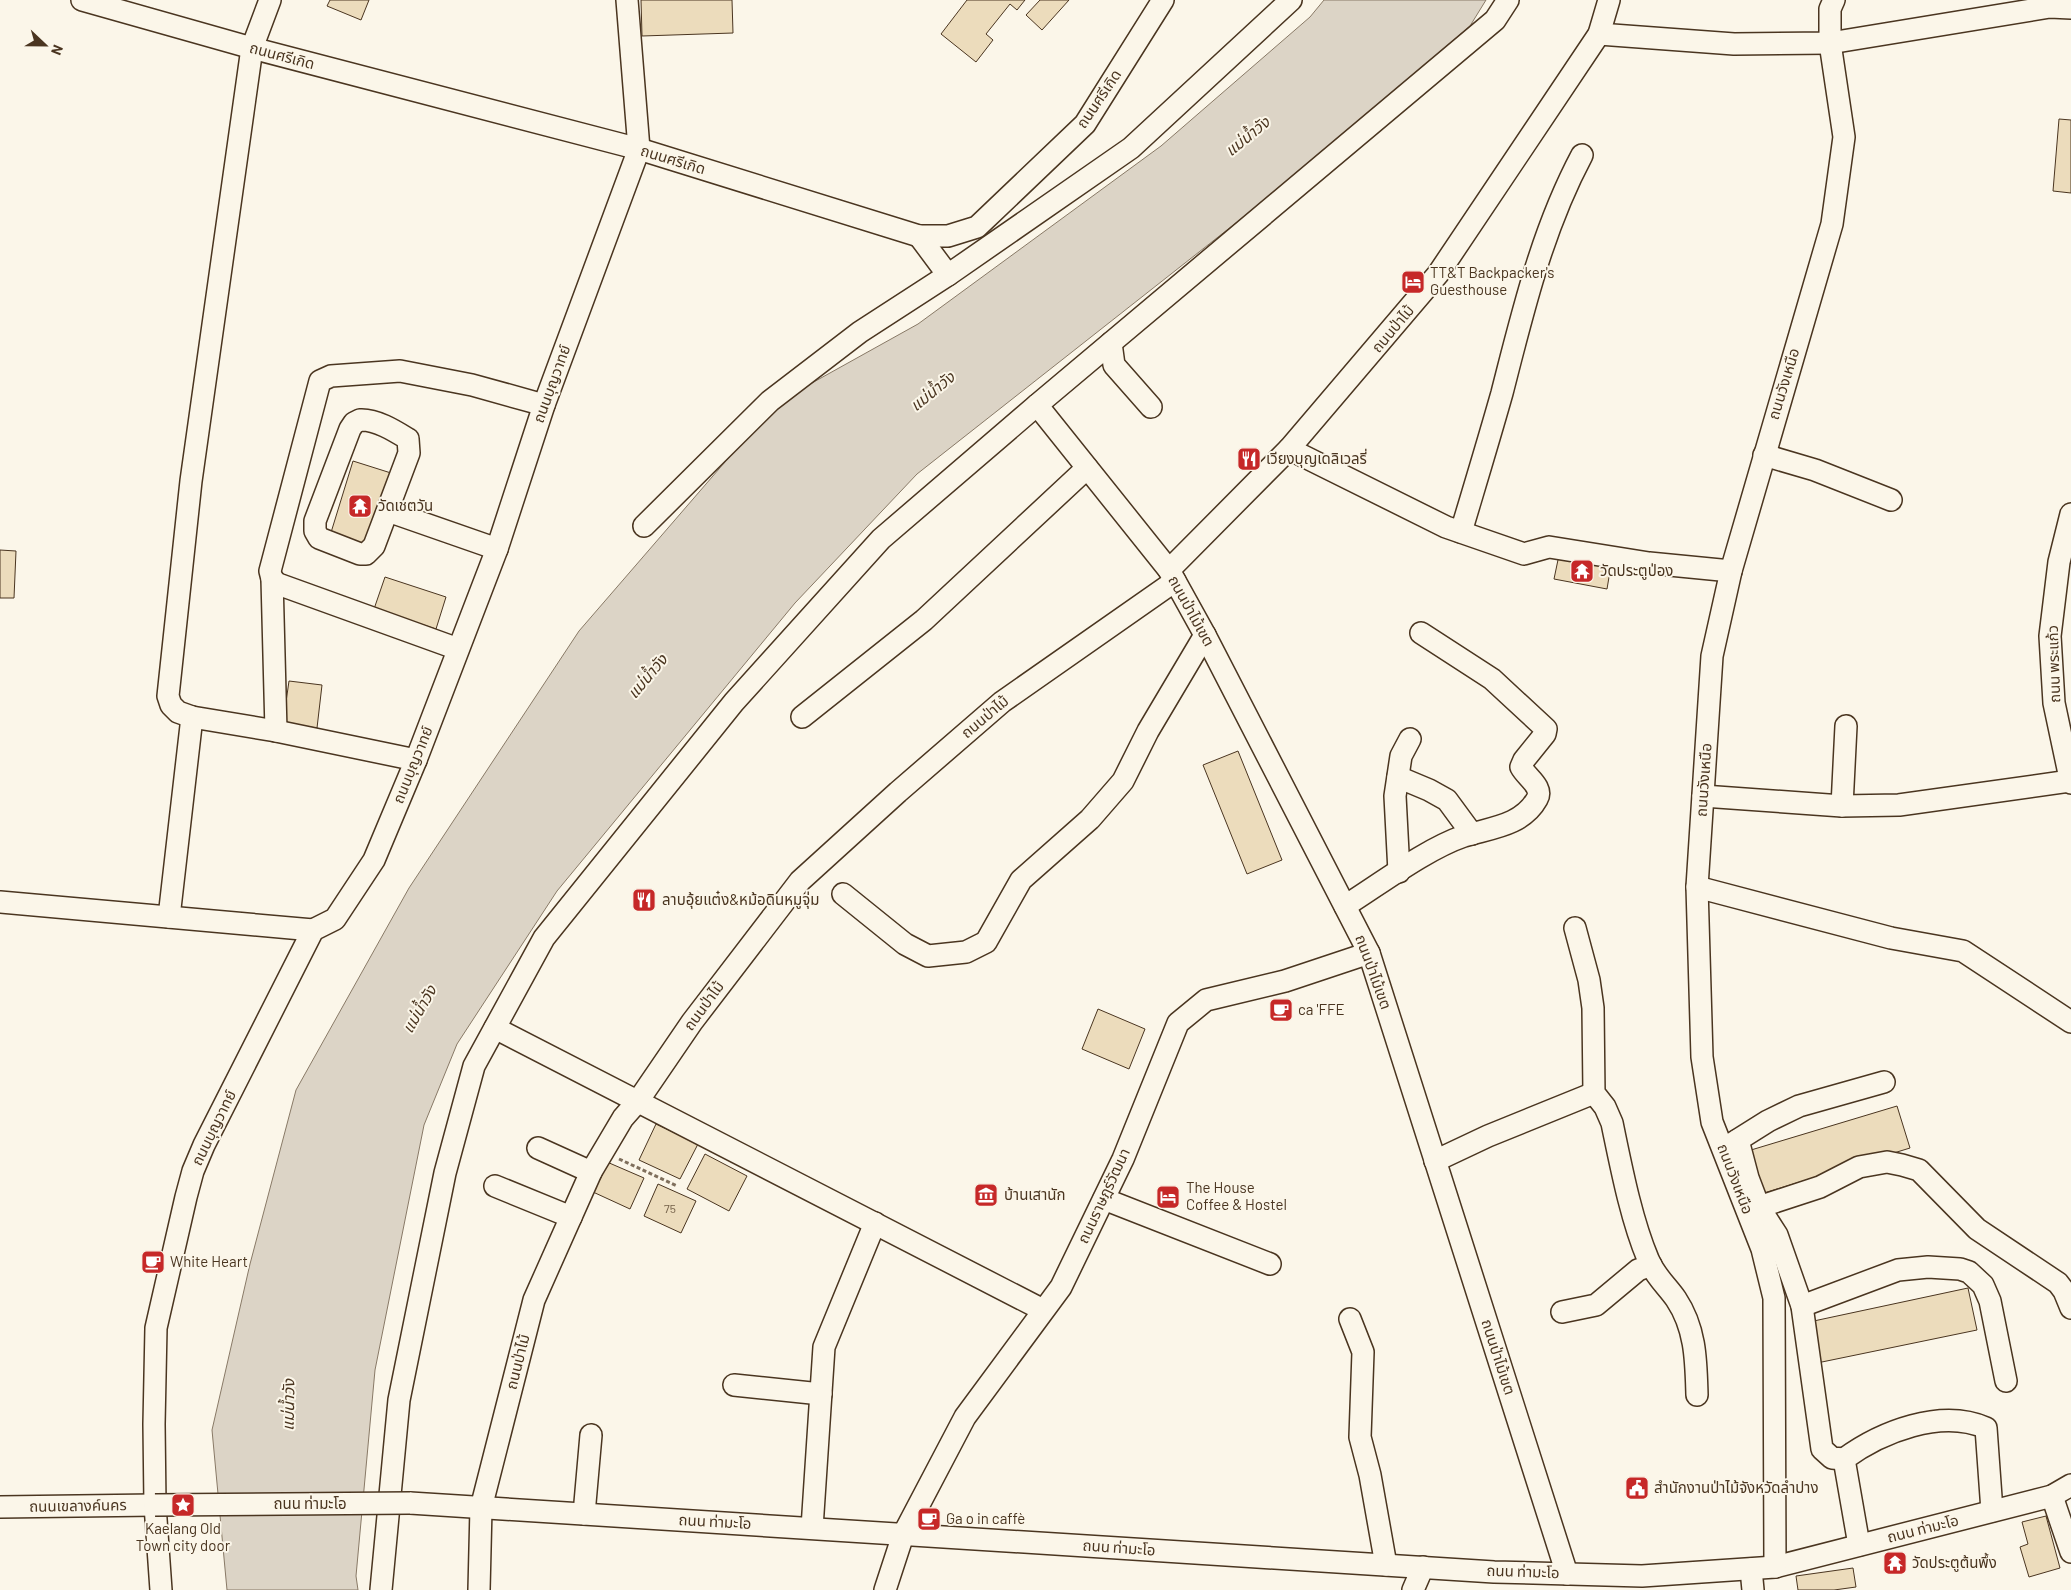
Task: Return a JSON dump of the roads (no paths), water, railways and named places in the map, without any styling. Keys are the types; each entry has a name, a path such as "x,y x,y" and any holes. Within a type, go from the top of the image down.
{"street":[{"name":"ถนนศรีเกิด","path":"82,0 252,48 639,149 920,236 948,236 976,227 1085,124 1163,0"},
{"path":"270,0 252,48 191,481 168,696 171,705 178,712 192,717 416,760"},
{"name":"ถนนบุญวาทย์","path":"161,1590 155,1505 156,1328 193,1171 204,1145 314,930 335,919 374,860 416,760 496,549 544,405 639,149 627,0"},
{"path":"644,526 770,401 860,332 948,275 1132,148 1291,0"},
{"path":"382,1584 399,1400 445,1173 474,1066 544,938 734,702 881,539 1495,20 1508,0"},
{"name":"ถนนป่าไม้","path":"479,1590 481,1508 534,1300 591,1172 624,1118 638,1101 692,1022 800,880 1002,702 1172,576 1289,449 1438,274 1599,34 1609,0"},
{"name":"ถนนวังเหนือ","path":"1774,1567 1774,1298 1762,1249 1731,1144 1712,1122 1702,1057 1698,888 1712,656 1731,570 1832,224 1844,137 1830,43 1830,10 1834,0"},
{"path":"1599,34 1734,44 1830,43 2050,8 2071,8"},
{"path":"1462,532 1495,418 1534,269 1565,186 1582,156"},
{"path":"920,236 948,275"},
{"path":"1111,343 1114,364 1151,407"},
{"path":"276,732 272,579 270,571 320,381 330,376 400,371 472,385 544,405"},
{"name":"ถนนป่าไม้เขต","path":"1037,406 1172,576 1205,635 1369,953 1567,1574"},
{"path":"360,420 366,420 396,431 408,439 410,452 388,512 374,546 366,554 360,554 319,538 315,531 315,521 329,480 350,429 354,423 360,420"},
{"path":"1289,449 1446,526 1524,554 1549,547 1649,563 1731,570"},
{"path":"1764,455 1815,470 1891,500"},
{"path":"802,717 924,620 1088,468"},
{"path":"388,512 496,549"},
{"name":"ถนน พระแก้ว","path":"2071,514 2059,562 2050,636 2054,703 2071,782"},
{"path":"272,579 278,584 458,648"},
{"path":"1345,906 1452,841 1515,822 1537,800 1539,792 1521,767 1524,760 1543,738 1546,730 1492,679 1421,632"},
{"path":"843,894 905,944 928,956 966,952 986,942 1021,880 1090,818 1123,781 1148,731 1205,635"},
{"path":"169,917 192,717"},
{"path":"1842,806 1846,726"},
{"path":"1399,872 1395,796 1402,756 1410,739"},
{"path":"1398,777 1447,800 1472,834"},
{"path":"1703,796 1842,806 1899,805 2071,782"},
{"path":"1698,888 1891,938 1963,951 2071,1022"},
{"path":"0,902 314,930"},
{"path":"1575,928 1589,980 1593,1008 1594,1093 1612,1123 1636,1225 1651,1265 1658,1277 1677,1300 1691,1329 1695,1343 1697,1395"},
{"name":"ถนนราษฎร์วัฒนา","path":"885,1590 903,1534 966,1417 1061,1287 1123,1159 1178,1023 1206,1000 1285,981 1369,953"},
{"path":"495,1028 1043,1310"},
{"path":"1884,1082 1798,1106 1768,1121 1731,1144 1748,1178 1759,1207 1777,1235 1802,1306 1822,1449 1832,1458 1844,1459 1879,1438 1922,1424 1955,1420 1974,1423 1986,1428 1992,1511"},
{"path":"1435,1161 1488,1136 1594,1093"},
{"path":"538,1148 591,1172"},
{"path":"1759,1207 1820,1187 1859,1167 1887,1162 1912,1168 1925,1176 1977,1229 2058,1283 2064,1291 2071,1308"},
{"path":"495,1186 571,1217"},
{"path":"1104,1199 1270,1264"},
{"path":"812,1528 824,1347 875,1223"},
{"path":"1562,1312 1596,1305 1638,1270 1651,1265"},
{"path":"1802,1306 1898,1270 1928,1267 1960,1268 1969,1272 1983,1285 1990,1301 2006,1381"},
{"path":"1350,1319 1363,1352 1360,1437 1376,1502 1386,1565"},
{"path":"734,1385 821,1394"},
{"path":"584,1514 592,1435"},
{"path":"1844,1459 1859,1545"},
{"name":"ถนน ท่ามะโอ","path":"155,1505 410,1503 1386,1565 1567,1574 1640,1583 1774,1567 2052,1496 2071,1485"},
{"path":"2052,1496 2071,1552"},
{"name":"ถนนเขลางค์นคร","path":"0,1507 155,1505"},
{"path":"1413,1590 1423,1567"},
{"path":"1752,1569 1753,1590"}],"water":[{"name":"แม่น้ำวัง","path":"1324,0 1486,0 1470,26 1293,178 917,474 795,603 557,891 457,1044 424,1125 375,1370 356,1576 358,1590 227,1590 212,1430 250,1264 296,1090 409,888 579,631 776,403 918,324 1161,146 1310,17"}],"place":[{"name":"TT&T Backpacker's Guesthouse","path":"1413,282"},
{"name":"เวียงบุญเดลิเวลรี่","path":"1249,459"},
{"name":"วัดเชตวัน","path":"360,506"},
{"name":"วัดประตูป่อง","path":"1582,571"},
{"name":"ลาบอุ้ยแต๋ง&หม้อดินหมูจุ่ม","path":"644,900"},
{"name":"ca 'FFE","path":"1281,1010"},
{"name":"บ้านเสานัก","path":"986,1195"},
{"name":"The House Coffee & Hostel","path":"1168,1197"},
{"name":"White Heart","path":"153,1262"},
{"name":"สำนักงานป่าไม้จังหวัดลำปาง","path":"1637,1488"},
{"name":"Kaelang Old Town city door","path":"183,1505"},
{"name":"Ga o in caffè","path":"929,1519"},
{"name":"วัดประตูต้นพึ้ง","path":"1895,1563"}]}
